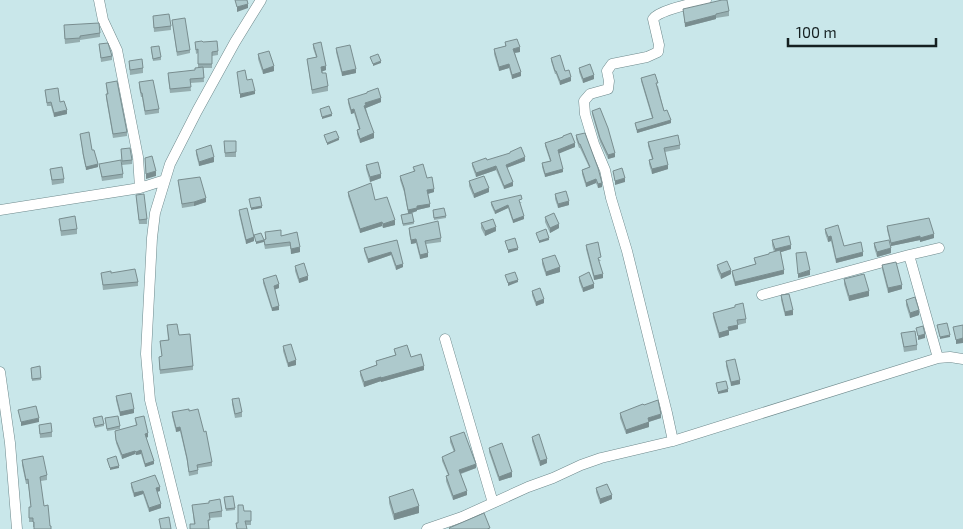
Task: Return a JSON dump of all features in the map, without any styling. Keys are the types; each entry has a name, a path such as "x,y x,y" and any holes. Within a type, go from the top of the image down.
{"street":[{"path":"99,0 103,20 117,50 138,157 140,188"},
{"path":"182,529 150,400 146,354 155,213 170,164 235,42 261,0"},
{"path":"673,441 620,224 610,198 605,170 594,144 585,114 584,101 590,94 608,89 607,71 612,64 658,52 659,45 653,19 656,15 706,0"},
{"path":"0,210 140,188 165,180"},
{"path":"762,295 939,248"},
{"path":"909,255 938,358"},
{"path":"445,339 493,503"},
{"path":"428,529 462,517 528,486 554,478 601,458 673,441 938,358 963,359"},
{"path":"0,372 10,443 17,529"}],"building":[{"path":"235,0 247,0 248,4 237,7"},
{"path":"727,0 729,11 685,23 683,9"},
{"path":"169,14 171,26 154,28 153,16"},
{"path":"185,18 190,50 177,52 172,20"},
{"path":"99,23 100,33 80,36 80,38 65,39 64,25"},
{"path":"517,39 520,47 513,49 521,72 512,75 509,64 499,67 494,49 506,46 505,42"},
{"path":"217,41 218,51 212,52 212,64 198,64 198,49 196,50 195,42"},
{"path":"321,42 326,66 321,67 322,73 326,73 328,86 312,90 307,59 317,57 313,44"},
{"path":"108,43 112,56 101,58 99,44"},
{"path":"350,45 356,69 342,72 336,48"},
{"path":"159,46 161,57 153,59 151,47"},
{"path":"269,51 274,66 263,70 258,54"},
{"path":"378,54 381,61 373,64 370,57"},
{"path":"560,55 565,71 569,70 571,77 560,81 551,58"},
{"path":"142,59 143,68 130,70 129,61"},
{"path":"590,64 594,75 583,79 579,68"},
{"path":"203,67 204,78 190,79 191,87 170,89 168,73 195,70 195,68"},
{"path":"245,70 247,80 252,79 255,91 240,94 237,72"},
{"path":"655,74 664,111 667,110 671,120 637,130 635,123 653,118 641,78"},
{"path":"153,80 159,109 145,111 139,82"},
{"path":"117,81 127,132 113,134 106,83"},
{"path":"58,88 60,102 64,101 67,110 54,113 51,102 47,103 45,90"},
{"path":"378,88 381,98 365,103 366,105 364,106 374,133 360,139 357,130 360,129 354,109 351,110 348,99"},
{"path":"329,106 332,114 322,117 320,109"},
{"path":"600,108 615,153 608,155 600,138 592,111"},
{"path":"336,131 339,138 327,143 324,135"},
{"path":"89,132 92,150 94,150 98,164 86,167 80,134"},
{"path":"571,133 575,143 558,150 563,169 545,174 542,163 551,161 545,143"},
{"path":"585,133 602,183 598,184 596,179 586,183 582,170 590,167 576,135"},
{"path":"678,135 680,145 664,148 668,165 652,169 649,160 653,159 648,142"},
{"path":"224,141 236,141 236,152 225,153"},
{"path":"211,145 214,157 199,162 196,150"},
{"path":"521,147 525,157 506,165 513,182 504,186 496,166 476,173 472,163 510,153"},
{"path":"130,148 132,160 122,161 121,149"},
{"path":"152,156 156,171 146,174 145,158"},
{"path":"121,160 123,174 102,177 99,164"},
{"path":"378,162 381,174 370,177 366,165"},
{"path":"423,164 427,178 432,177 434,189 427,190 430,204 408,210 400,176 415,171 413,167"},
{"path":"62,167 64,179 52,180 50,169"},
{"path":"622,168 625,178 615,181 613,171"},
{"path":"484,176 489,188 474,194 469,181"},
{"path":"200,177 206,198 182,204 178,180"},
{"path":"371,183 375,200 387,197 395,220 360,229 348,192"},
{"path":"566,191 569,201 558,204 555,194"},
{"path":"144,194 147,219 139,220 136,195"},
{"path":"521,195 522,199 519,200 524,216 513,220 508,205 495,211 491,202"},
{"path":"260,197 262,206 251,208 249,199"},
{"path":"247,208 254,237 246,240 239,210"},
{"path":"444,208 446,216 434,218 433,210"},
{"path":"412,213 414,222 403,224 401,215"},
{"path":"554,213 559,224 550,228 545,217"},
{"path":"75,216 77,229 61,231 59,219"},
{"path":"929,218 934,234 891,243 887,226"},
{"path":"493,219 496,227 485,231 481,223"},
{"path":"438,221 441,238 425,241 428,253 420,255 416,239 411,240 409,228"},
{"path":"838,225 844,246 861,242 863,252 836,259 831,236 828,237 825,229"},
{"path":"546,229 549,238 539,241 536,233"},
{"path":"281,230 281,236 297,232 300,247 291,249 290,242 265,245 265,232"},
{"path":"261,233 264,240 256,242 254,235"},
{"path":"789,236 791,245 775,249 772,240"},
{"path":"515,238 518,248 508,250 505,241"},
{"path":"397,240 403,264 396,266 391,252 368,259 364,248"},
{"path":"889,240 891,248 877,252 874,243"},
{"path":"598,242 601,257 598,258 603,274 594,276 586,245"},
{"path":"780,250 784,270 735,282 732,271 756,264 754,258"},
{"path":"806,252 810,270 798,274 796,253"},
{"path":"555,255 560,267 546,272 542,259"},
{"path":"727,261 731,270 721,274 717,265"},
{"path":"896,262 902,285 888,288 882,265"},
{"path":"304,263 308,276 299,279 295,266"},
{"path":"135,269 138,282 103,285 101,273"},
{"path":"515,272 518,280 508,283 505,275"},
{"path":"589,272 594,284 583,288 579,277"},
{"path":"864,274 869,291 849,296 844,279"},
{"path":"276,275 279,284 274,286 279,306 272,308 263,279"},
{"path":"540,288 544,299 536,302 532,291"},
{"path":"789,294 793,310 785,312 781,295"},
{"path":"915,297 919,310 910,313 906,300"},
{"path":"743,303 746,319 737,320 738,325 728,327 729,330 719,333 713,313"},
{"path":"947,323 950,335 940,337 937,325"},
{"path":"177,324 179,335 190,334 193,366 160,370 159,357 162,356 160,341 169,340 167,325"},
{"path":"963,325 963,338 956,340 953,327"},
{"path":"923,326 925,334 918,336 916,328"},
{"path":"915,331 917,345 904,347 901,333"},
{"path":"291,344 296,360 288,363 283,346"},
{"path":"407,345 411,357 421,354 424,366 364,382 360,371 377,365 376,361 396,355 394,349"},
{"path":"735,359 740,380 731,382 726,361"},
{"path":"40,366 41,378 32,379 31,368"},
{"path":"726,381 728,389 718,392 716,383"},
{"path":"131,393 134,409 120,412 116,396"},
{"path":"239,398 242,412 235,414 232,399"},
{"path":"658,400 661,414 648,418 649,422 626,430 620,413"},
{"path":"36,406 39,418 21,422 18,410"},
{"path":"189,409 189,411 198,409 204,432 206,431 212,462 197,465 198,470 189,472 180,427 176,428 172,412"},
{"path":"102,416 104,424 95,426 93,418"},
{"path":"118,416 120,426 107,429 105,418"},
{"path":"144,416 148,433 145,434 154,461 145,464 141,450 122,455 116,440 115,431 137,425 135,418"},
{"path":"51,423 52,432 40,434 39,425"},
{"path":"464,432 476,464 459,470 467,491 453,496 446,476 449,475 442,457 455,451 450,437"},
{"path":"539,434 547,459 540,461 532,437"},
{"path":"502,443 512,472 499,477 489,448"},
{"path":"43,456 47,475 40,477 44,506 48,505 51,529 34,529 33,518 29,518 29,507 31,507 28,479 26,480 22,460"},
{"path":"116,456 119,466 110,468 107,459"},
{"path":"155,475 160,487 156,488 161,504 149,508 143,491 134,493 131,483"},
{"path":"607,484 612,495 600,499 596,488"},
{"path":"413,489 419,506 394,514 389,497"},
{"path":"233,496 235,508 226,509 224,497"},
{"path":"220,499 222,511 209,513 209,529 190,529 190,524 195,524 192,505 209,503 209,501"},
{"path":"238,505 243,505 244,511 251,511 251,521 245,521 247,529 237,529"},
{"path":"484,513 490,528 449,528"},
{"path":"169,517 171,529 161,529 159,519"}]}
